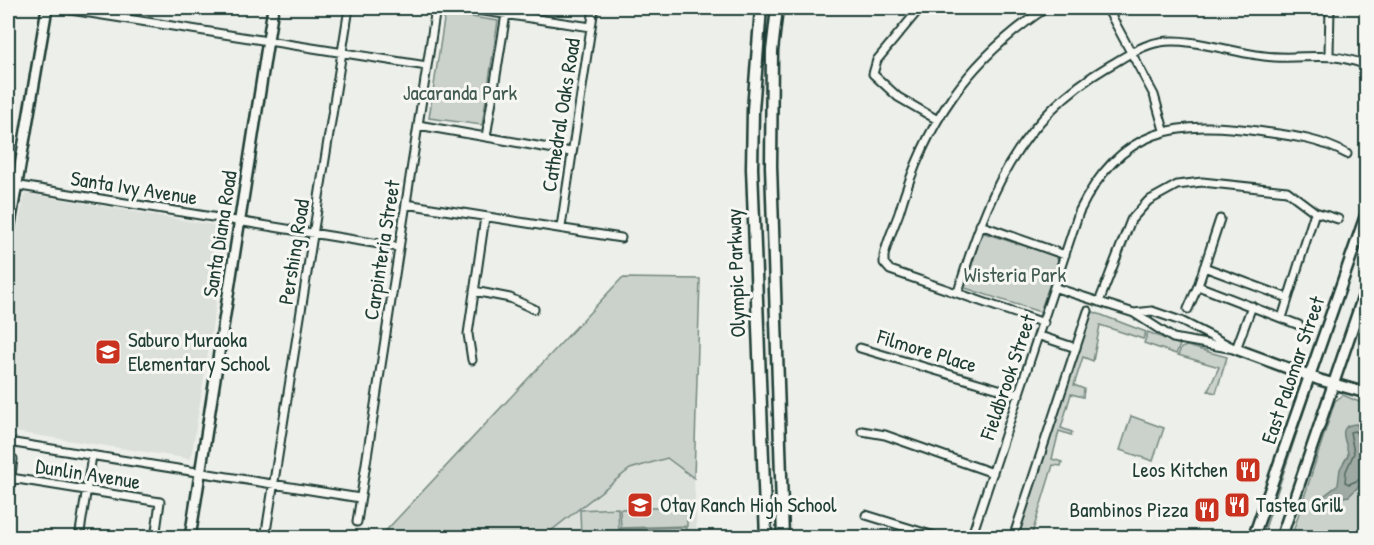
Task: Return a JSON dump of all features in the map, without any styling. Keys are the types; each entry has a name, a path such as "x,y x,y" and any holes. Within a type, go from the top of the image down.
{"main road":[{"name":"Olympic Parkway","path":"761,8 756,52 752,168 766,537"},
{"name":"Olympic Parkway","path":"777,8 772,51 771,166 783,537"}],"street":[{"path":"8,236 11,185 47,8"},
{"path":"58,8 427,66"},
{"name":"Santa Diana Road","path":"190,537 273,8"},
{"name":"Pershing Road","path":"265,537 349,8"},
{"name":"Carpinteria Street","path":"357,522 436,8"},
{"path":"463,8 591,27"},
{"name":"Cathedral Oaks Road","path":"561,227 594,8"},
{"path":"920,8 877,60 873,74 898,97 936,119"},
{"path":"1044,323 890,270 884,263 886,246 913,169 936,119 960,84 990,52 1046,8"},
{"path":"1107,8 1154,95 1164,130"},
{"path":"1329,54 1330,8"},
{"path":"486,137 506,14"},
{"path":"958,292 980,225 1000,178 1035,126 1082,83 1132,53 1151,44 1174,41 1266,57 1329,54 1366,65"},
{"path":"418,125 571,152"},
{"name":"Fieldbrook Street","path":"971,537 1056,288 1079,212 1104,170 1126,150 1164,130 1231,127 1315,139 1347,154"},
{"path":"1099,302 1131,220 1148,201 1169,188 1202,182 1287,191 1315,212 1338,219"},
{"name":"Santa Ivy Avenue","path":"11,185 398,247"},
{"path":"406,204 621,238"},
{"path":"1282,318 1315,212"},
{"name":"East Palomar Street","path":"1253,537 1366,214"},
{"path":"472,360 468,334 485,217"},
{"path":"1188,309 1220,219"},
{"path":"980,225 1065,255"},
{"path":"1204,267 1288,298"},
{"path":"1198,286 1299,325"},
{"path":"1056,288 1134,313 1173,338 1236,349"},
{"name":"East Palomar Street","path":"1281,537 1366,288"},
{"path":"474,291 510,298 534,309"},
{"path":"1236,349 1252,306"},
{"path":"1013,537 1088,311"},
{"path":"1134,313 1152,311 1180,321 1236,349 1309,376 1366,393"},
{"path":"1040,336 1076,348"},
{"name":"Filmore Place","path":"860,348 1019,395"},
{"path":"862,431 885,435 993,473"},
{"path":"8,442 360,498"},
{"path":"79,537 92,456"},
{"path":"8,500 13,459"},
{"name":"Dunlin Avenue","path":"11,478 160,502 155,537"},
{"path":"866,515 941,537"},
{"path":"31,536 41,537"}],"shaded area":[{"name":"Saburo Muraoka Elementary School","path":"25,193 219,226 227,235 191,459 8,431 8,273"},
{"name":"Otay Ranch High School","path":"667,458 694,478 697,537 543,538 630,469"}],"green space":[{"name":"Jacaranda Park","path":"445,13 498,21 482,125 429,118"},
{"name":"Wisteria Park","path":"984,233 1056,256 1058,261 1040,312 965,288 980,238"},
{"path":"622,278 700,279 694,478 667,458 630,469 543,537 380,537"},
{"path":"1091,311 1146,332 1143,339 1100,325 1093,361 1083,357 1074,385 1084,389 1083,397 1071,394 1061,428 1072,432 1071,435 1059,431 1052,459 1062,462 1061,466 1053,465 1031,537 1015,538"},
{"path":"1148,332 1180,345 1176,354 1144,343"},
{"path":"1187,346 1227,357 1216,393 1208,391 1219,367 1178,355 1181,348"},
{"path":"1343,395 1366,405 1366,537 1291,538 1335,401"},
{"path":"1305,398 1308,399 1264,532 1260,530 1261,525"},
{"path":"1131,416 1164,428 1153,461 1120,450"},
{"path":"687,507 687,526 621,528 620,509"},
{"path":"618,508 619,537 581,537 580,510"},
{"path":"686,527 686,537 621,537 620,529"}],"water":[{"path":"1356,424 1361,429 1366,442 1366,479 1349,496 1343,497 1342,502 1327,508 1321,502 1321,498 1338,485 1340,469 1348,455 1345,428"}],"place":[{"name":"Saburo Muraoka Elementary School","path":"108,352"},
{"name":"Leos Kitchen","path":"1248,470"},
{"name":"Otay Ranch High School","path":"640,505"},
{"name":"Tastea Grill","path":"1237,505"},
{"name":"Bambinos Pizza","path":"1207,510"}]}
